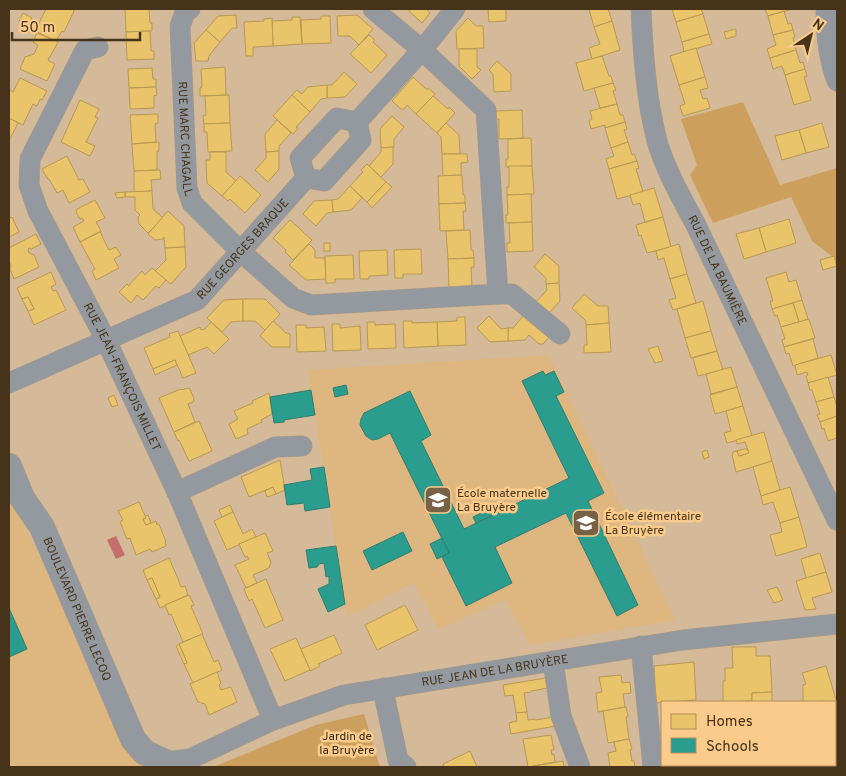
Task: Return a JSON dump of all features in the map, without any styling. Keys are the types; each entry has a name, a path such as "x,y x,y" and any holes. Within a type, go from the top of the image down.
{"street":[{"name":"RUE MARC CHAGALL","path":"190,9 186,10 180,26 187,188 192,203 240,251 293,298 311,305 498,294"},
{"path":"373,9 422,50 486,110 498,294 512,294 560,334"},
{"path":"357,122 422,50 455,9"},
{"name":"RUE DE LA BAUMIÈRE","path":"641,9 642,48 649,103 658,143 672,178 837,520"},
{"path":"826,9 826,34 830,59 837,82"},
{"name":"RUE JEAN-FRANÇOIS MILLET","path":"98,47 85,50 30,159 29,185 38,211 106,340 177,492 273,720"},
{"path":"337,118 357,122 361,140 324,181 306,178 300,158 337,118"},
{"name":"RUE GEORGES BRAQUE","path":"9,383 197,300 306,178"},
{"path":"177,492 275,447 302,446"},
{"name":"BOULEVARD PIERRE LECOQ","path":"9,466 22,498 42,527 133,739 156,762"},
{"name":"RUE JEAN DE LA BRUYÈRE","path":"156,762 190,760 273,720 344,695 641,646 837,624"},
{"path":"641,646 653,767"},
{"path":"553,661 561,716 580,767"},
{"path":"384,688 398,760 406,767"}],"shaded area":[{"path":"549,355 675,620 530,645 505,599 438,630 414,583 347,617 308,370"},
{"path":"9,494 142,767 9,767"},
{"path":"116,536 125,555 116,559 107,540"}],"green space":[{"path":"743,102 780,185 837,168 837,260 812,241 791,197 713,223 690,175 697,165 681,119"},
{"name":"Jardin de la Bruyère","path":"364,714 380,767 213,767 316,725"}],"building: Homes":[{"path":"46,9 72,9 74,11 64,32 62,31 56,41 35,31"},
{"path":"125,9 149,9 152,31 126,32"},
{"path":"409,9 426,9 430,13 422,23"},
{"path":"488,9 506,9 506,21 489,22"},
{"path":"589,9 608,9 612,21 594,27"},
{"path":"672,9 701,9 703,14 676,22"},
{"path":"765,9 793,9 768,16"},
{"path":"784,11 788,24 791,23 793,30 773,35 768,16"},
{"path":"23,13 32,18 28,25 19,21"},
{"path":"703,14 709,34 682,42 676,22"},
{"path":"236,15 237,28 232,28 220,42 206,30 218,16"},
{"path":"357,15 373,29 359,45 350,36 338,36 337,16"},
{"path":"321,16 330,16 331,43 302,44 301,20 321,19"},
{"path":"292,17 300,17 302,44 273,46 272,21 292,20"},
{"path":"272,18 273,46 253,47 253,56 246,56 244,22 264,21 264,19"},
{"path":"468,18 476,26 483,26 484,48 457,49 456,31"},
{"path":"612,21 620,50 592,59 589,48 600,44 594,27"},
{"path":"736,29 736,36 726,39 724,32"},
{"path":"206,30 220,42 209,56 208,61 196,61 194,43"},
{"path":"793,30 796,50 770,58 767,49 776,45 773,35"},
{"path":"150,31 151,51 154,51 154,59 127,60 126,32"},
{"path":"37,33 58,42 48,58 49,61 55,64 47,81 20,69 25,57 34,54 38,45 33,42"},
{"path":"709,34 712,44 684,52 682,42"},
{"path":"369,35 375,40 373,42 387,55 371,73 350,54"},
{"path":"696,48 705,77 679,85 670,56"},
{"path":"459,49 477,49 477,67 481,70 472,79 459,66"},
{"path":"796,50 800,63 803,62 805,69 785,75 782,66 773,69 770,58"},
{"path":"602,56 613,83 584,91 576,63"},
{"path":"497,61 511,74 511,91 494,92 493,74 489,70"},
{"path":"225,67 226,95 200,96 200,88 202,87 201,69"},
{"path":"152,68 153,79 156,79 156,87 129,88 128,69"},
{"path":"805,69 807,76 804,77 811,100 794,105 785,75"},
{"path":"344,72 357,84 345,97 327,98 327,85 332,85"},
{"path":"413,77 427,90 428,88 435,94 416,114 407,105 404,109 401,109 392,101"},
{"path":"705,77 708,88 700,90 703,99 707,98 710,108 683,116 680,106 685,104 679,85"},
{"path":"20,78 47,91 37,106 33,104 23,125 9,118 9,89 13,92"},
{"path":"613,83 616,90 613,91 617,104 600,108 594,88"},
{"path":"327,85 327,98 321,99 310,112 292,95 297,90 302,94 308,87"},
{"path":"156,87 157,95 154,96 154,108 130,109 129,88"},
{"path":"229,95 230,123 204,124 203,116 206,115 205,96"},
{"path":"292,95 310,112 296,127 298,128 293,134 273,116"},
{"path":"433,96 455,113 437,133 416,114"},
{"path":"80,100 99,109 95,117 98,118 86,142 95,146 90,156 61,142"},
{"path":"617,104 620,115 623,115 625,122 605,128 605,125 591,129 589,121 592,119 590,111"},
{"path":"522,110 523,138 499,139 499,119 495,119 495,111"},
{"path":"158,114 158,123 155,124 156,142 132,144 130,115"},
{"path":"392,116 404,127 394,139 394,147 381,148 380,129"},
{"path":"9,118 18,123 9,141"},
{"path":"277,120 291,133 279,146 279,151 266,152 265,134"},
{"path":"625,122 627,129 624,130 628,142 611,148 605,128"},
{"path":"230,123 232,151 208,152 207,132 204,132 204,124"},
{"path":"446,123 459,135 460,154 442,154 441,137 437,133"},
{"path":"822,123 829,147 806,153 799,130"},
{"path":"799,130 806,153 782,160 775,136"},
{"path":"531,138 532,166 506,167 508,139"},
{"path":"159,142 157,170 134,171 132,144"},
{"path":"628,142 632,155 634,154 637,161 609,169 606,159 614,156 611,148"},
{"path":"393,147 393,164 381,177 369,166 381,152 381,148"},
{"path":"279,151 279,169 268,182 255,170 266,158 266,152"},
{"path":"210,152 226,152 226,172 236,181 222,196 207,183 206,160 210,160"},
{"path":"442,154 467,154 468,162 461,163 461,175 443,176"},
{"path":"67,156 79,180 83,179 90,192 69,203 63,190 57,193 42,169"},
{"path":"637,161 639,168 636,169 643,192 617,199 609,169"},
{"path":"367,164 386,182 367,202 350,186 363,172 361,170"},
{"path":"509,166 532,166 534,194 507,195"},
{"path":"160,170 161,179 151,180 152,191 134,192 134,171"},
{"path":"462,175 465,203 439,204 438,176"},
{"path":"240,176 261,195 245,213 230,199 228,201 222,196"},
{"path":"386,182 392,187 372,208 367,202"},
{"path":"350,186 362,198 351,210 333,212 332,200 338,199"},
{"path":"654,188 663,217 645,222 640,203 633,205 630,195"},
{"path":"152,191 153,209 163,218 148,233 139,224 138,217 140,215 135,210 135,197 125,197 125,192"},
{"path":"125,192 125,197 117,198 115,193"},
{"path":"531,194 532,222 506,223 506,215 508,215 507,195"},
{"path":"95,200 105,218 96,222 101,231 80,242 73,227 84,221 82,218 80,219 76,212 77,209"},
{"path":"332,200 333,212 327,213 316,226 303,214 314,201"},
{"path":"465,203 466,211 463,211 464,230 440,231 439,204"},
{"path":"168,211 184,226 185,247 165,248 164,237 163,239 155,240 148,234"},
{"path":"12,217 19,232 9,237 9,218"},
{"path":"663,217 671,247 647,253 636,225"},
{"path":"789,219 796,243 766,252 759,228"},
{"path":"290,220 312,240 293,260 285,252 286,250 273,238"},
{"path":"532,222 533,251 507,252 507,243 510,243 509,223"},
{"path":"759,228 766,252 744,259 736,234"},
{"path":"470,230 471,250 473,250 474,258 448,259 446,231"},
{"path":"100,232 109,250 116,247 121,255 114,259 119,268 96,280 92,271 95,269 80,242"},
{"path":"36,234 41,244 28,250 29,253 34,255 39,267 14,279 10,269 9,248"},
{"path":"324,243 330,243 330,251 324,251"},
{"path":"309,244 315,250 315,258 325,258 326,279 306,280 289,265"},
{"path":"679,244 687,274 670,279 664,258 658,260 656,251"},
{"path":"185,247 186,267 171,284 155,271 166,260 165,248"},
{"path":"421,249 422,274 403,274 403,278 395,278 394,250"},
{"path":"387,250 388,275 369,276 369,279 360,279 359,251"},
{"path":"545,254 559,266 559,283 546,284 546,278 534,267"},
{"path":"353,255 354,279 335,279 335,283 326,283 325,256"},
{"path":"834,256 837,266 823,270 820,260"},
{"path":"474,258 474,267 471,267 472,287 449,288 448,259"},
{"path":"152,268 166,280 159,288 156,286 143,300 137,295 131,303 119,292 127,284 129,286 142,271 145,275"},
{"path":"51,272 56,284 51,287 53,291 56,290 66,310 34,325 28,311 34,309 28,297 22,299 17,288"},
{"path":"786,272 789,282 796,280 802,300 772,309 770,301 773,301 766,278"},
{"path":"687,274 696,303 673,310 669,300 676,298 670,279"},
{"path":"559,283 560,301 548,314 535,303 547,290 546,284"},
{"path":"584,294 598,306 608,306 609,323 586,325 586,321 572,308"},
{"path":"28,297 34,309 28,311 22,299"},
{"path":"243,299 243,321 231,322 222,332 207,318 224,300"},
{"path":"243,299 265,299 280,314 265,330 255,321 243,321"},
{"path":"802,300 808,319 799,322 793,303"},
{"path":"703,301 711,331 685,338 677,309"},
{"path":"793,303 799,322 781,327 777,315 775,316 772,309"},
{"path":"525,314 549,337 543,344 539,344 529,335 525,340 508,341 508,328 513,328"},
{"path":"489,316 501,329 508,328 508,341 490,342 477,328"},
{"path":"457,317 465,317 466,345 438,346 437,322 457,321"},
{"path":"809,319 815,338 784,347 782,340 785,339 781,327"},
{"path":"273,321 286,333 290,334 290,347 272,347 260,336"},
{"path":"403,321 412,321 412,323 437,322 438,346 404,348"},
{"path":"211,322 229,339 214,354 207,347 188,355 180,336 200,327 201,330 205,329"},
{"path":"367,322 375,322 375,325 395,324 396,348 368,349"},
{"path":"609,323 611,352 584,353 584,345 587,345 586,325"},
{"path":"332,324 340,324 340,328 360,326 361,350 333,351"},
{"path":"296,325 306,325 306,328 324,327 326,351 297,352"},
{"path":"178,331 196,373 183,378 175,360 153,369 144,348 170,337 169,334"},
{"path":"711,331 717,351 691,358 685,338"},
{"path":"813,339 818,358 793,366 789,353 786,354 784,347"},
{"path":"658,346 663,361 655,363 648,349"},
{"path":"717,351 723,370 698,376 693,358"},
{"path":"831,355 837,375 808,383 807,372 797,375 795,365"},
{"path":"175,360 177,365 155,375 153,369"},
{"path":"731,367 737,387 711,394 706,374"},
{"path":"828,377 834,397 816,402 808,383"},
{"path":"737,387 743,406 715,414 710,395"},
{"path":"187,388 190,389 194,399 193,402 188,404 195,422 174,432 159,398"},
{"path":"269,393 272,414 261,420 262,422 247,429 248,434 236,439 229,424 238,419 234,411 253,403 252,401"},
{"path":"114,395 118,405 112,407 108,398"},
{"path":"834,397 837,416 820,422 817,415 820,414 816,402"},
{"path":"743,406 752,436 727,443 724,433 731,431 726,411"},
{"path":"837,416 837,438 828,441 820,422"},
{"path":"199,421 212,451 189,461 174,432"},
{"path":"764,432 772,461 736,472 733,452 737,451 739,456 749,453 745,442 737,444 736,440"},
{"path":"747,449 749,453 739,456 737,451"},
{"path":"707,450 709,457 704,459 702,452"},
{"path":"280,460 285,490 276,494 273,487 249,497 241,477"},
{"path":"772,461 780,490 761,496 753,467"},
{"path":"273,487 276,494 267,497 265,491"},
{"path":"790,487 799,517 780,523 773,502 763,505 761,496"},
{"path":"139,502 146,518 143,519 146,525 156,521 157,525 159,524 166,546 152,552 150,549 136,555 130,538 127,539 120,522 123,520 118,511"},
{"path":"230,505 233,512 222,517 219,510"},
{"path":"233,512 243,534 252,529 256,537 227,550 214,521"},
{"path":"148,515 151,523 146,525 143,519"},
{"path":"799,517 807,547 776,556 770,535 782,532 780,523"},
{"path":"265,533 273,551 267,553 271,562 269,568 253,575 257,583 246,588 235,565 249,559 247,556 245,557 239,544"},
{"path":"820,553 826,572 806,578 801,559"},
{"path":"169,558 181,587 185,586 188,595 160,608 156,599 160,597 152,578 147,580 143,570"},
{"path":"826,572 832,592 812,598 816,609 805,610 796,581"},
{"path":"152,578 160,597 156,599 147,580"},
{"path":"266,579 283,620 265,628 252,599 249,601 244,589"},
{"path":"777,587 783,600 774,603 767,590"},
{"path":"189,595 194,605 191,606 203,634 183,642 165,605"},
{"path":"405,605 418,630 377,650 365,625"},
{"path":"202,634 214,662 218,660 222,670 193,683 184,664 187,663 179,644"},
{"path":"334,635 342,653 318,664 320,666 310,671 301,649"},
{"path":"296,638 310,670 285,681 270,649"},
{"path":"179,644 187,663 184,664 176,646"},
{"path":"732,647 756,647 756,656 770,656 772,692 752,693 752,701 723,701 725,668 733,668"},
{"path":"694,662 696,700 661,701 661,703 656,703 654,666"},
{"path":"826,666 837,703 836,701 803,701 803,685 806,684 802,673"},
{"path":"217,672 221,683 219,685 221,690 231,687 237,702 209,715 205,704 198,702 190,684"},
{"path":"621,675 622,683 630,682 631,693 623,694 625,707 598,712 596,693 602,692 599,677"},
{"path":"546,678 548,688 524,693 527,712 516,713 513,695 505,696 503,685"},
{"path":"772,692 772,701 752,701 752,693"},
{"path":"626,707 629,739 608,743 603,711"},
{"path":"527,712 528,720 554,717 556,726 511,734 509,723 517,721 516,713"},
{"path":"551,735 554,750 551,750 552,755 554,754 555,762 528,767 523,739"},
{"path":"629,739 632,749 630,750 632,761 634,761 635,767 610,767 608,753 616,751 614,742"},
{"path":"470,751 477,767 444,767 443,764"},
{"path":"563,761 564,767 528,767"},
{"path":"752,766 772,766 772,767"}],"building: Schools":[{"path":"543,371 545,375 554,371 564,392 556,396 604,493 588,501 638,605 617,616 566,513 495,547 512,583 466,606 442,557 449,553 390,433 372,440 366,436 360,425 364,413 410,391 431,435 421,441 464,529 569,478 522,381"},
{"path":"346,385 348,394 335,397 333,388"},
{"path":"311,390 315,415 274,423 270,397"},
{"path":"324,467 330,507 305,511 304,503 287,505 284,485 312,480 310,469"},
{"path":"490,509 493,515 476,523 473,517"},
{"path":"403,532 412,551 372,570 363,551"},
{"path":"442,538 449,553 437,559 430,544"},
{"path":"336,546 345,604 328,612 318,589 329,584 329,576 326,577 324,563 319,564 317,567 309,568 306,550"},
{"path":"9,608 27,649 9,657"}],"place":[{"name":"École maternelle La Bruyère","path":"438,500"},
{"name":"École élémentaire La Bruyère","path":"586,523"}]}
